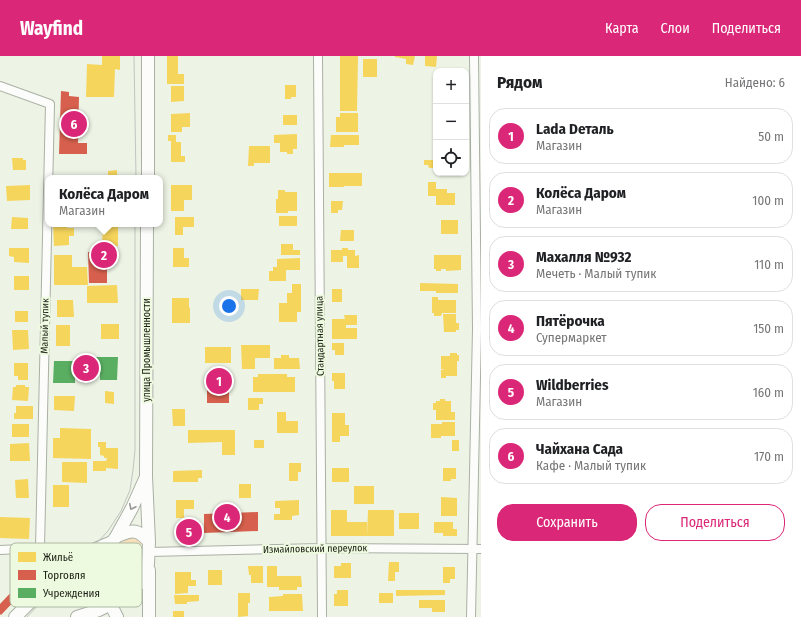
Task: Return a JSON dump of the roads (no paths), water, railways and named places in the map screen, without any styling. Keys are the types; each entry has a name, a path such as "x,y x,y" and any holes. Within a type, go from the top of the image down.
{"main road":[{"path":"148,56 148,175"},
{"name":"улица Промышленности","path":"147,227 146,476 149,547"},
{"name":"улица Промышленности","path":"114,539 132,508 146,476"},
{"path":"106,543 124,533 131,531 142,534 149,547 149,617"},
{"path":"113,543 114,539"},
{"path":"143,578 148,564"},
{"path":"15,617 25,607"},
{"path":"77,617 106,607"},
{"path":"112,607 117,617"}],"street":[{"name":"Стандартная улица","path":"318,56 322,617"},
{"path":"472,617 477,329 474,56"},
{"name":"Малый тупик","path":"0,86 50,104 48,175"},
{"name":"Малый тупик","path":"40,543 47,227"},
{"name":"Измайловский переулок","path":"149,547 481,549"},
{"path":"0,550 10,550"}],"tram line":[{"path":"134,56 136,175"},
{"path":"97,543 108,531 121,511 130,490 133,470 135,450 135,227"},
{"path":"27,617 36,607"}],"place":[{"name":"Чайхана Сада","path":"74,124"},
{"name":"Колёса Даром","path":"104,255"},
{"name":"Махалля №932","path":"86,368"},
{"name":"Lada Dеталь","path":"219,381"},
{"name":"Пятёрочка","path":"227,517"},
{"name":"Wildberries","path":"189,532"}]}
